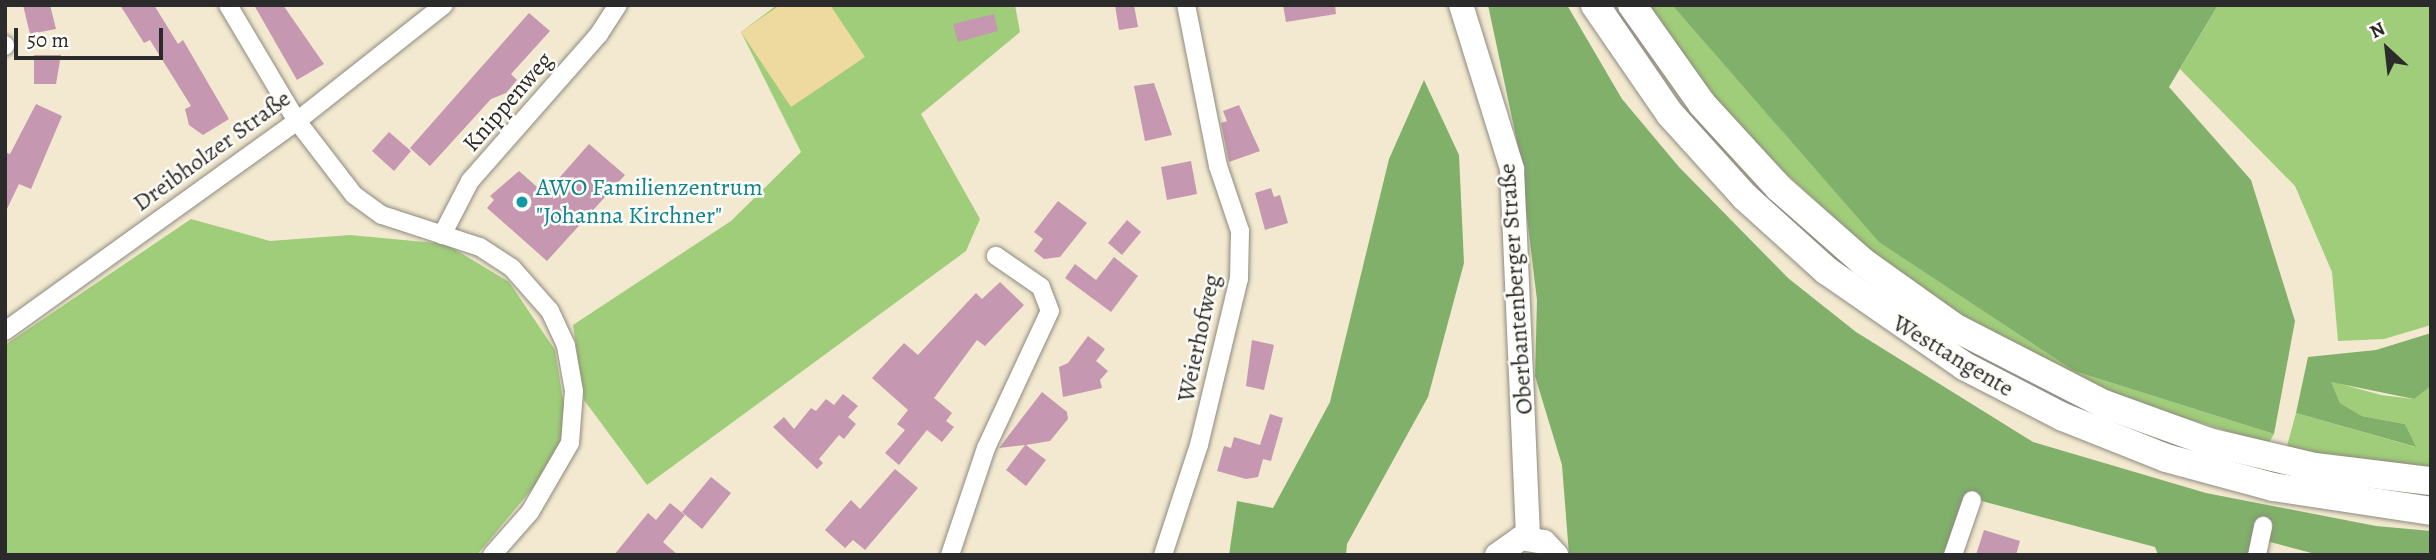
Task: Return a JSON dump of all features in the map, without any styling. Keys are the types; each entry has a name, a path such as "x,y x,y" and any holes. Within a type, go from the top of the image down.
{"main road":[{"name":"Oberbantenberger Straße","path":"1461,5 1511,169 1528,538"},
{"name":"Westtangente","path":"1595,5 1670,114 1745,197 1849,288 1964,366 2063,417 2166,458 2273,488 2431,511"},
{"name":"Westtangente","path":"1632,5 1702,103 1779,188 1863,262 1954,327 2093,400 2210,442 2315,467 2431,481"},
{"path":"1497,555 1509,542 1528,538 1544,542 1556,555"}],"street":[{"path":"228,5 297,121 354,195 382,215 480,247 533,288 550,311 566,346 575,391 570,443 530,512 492,555"},
{"name":"Dreibholzer Straße","path":"5,331 297,121 444,5"},
{"name":"Knippenweg","path":"442,235 470,181 599,34 618,5"},
{"name":"Weierhofweg","path":"1163,555 1199,446 1239,279 1240,231 1215,153 1186,5"},
{"path":"950,555 986,448 1051,311 1041,287 996,256"},
{"path":"1953,555 1972,500"},
{"path":"2258,555 2263,526"}],"green space":[{"path":"777,5 1015,5 1020,32 921,114 980,219 966,251 647,485 584,400 573,325 731,221 801,152 741,32"},
{"path":"1488,5 1567,5 1622,99 1679,167 1788,278 1856,332 2033,442 2206,493 2376,526 2431,531 2431,555 2319,555 2259,539 2255,555 2158,555 2155,547 1974,499 1950,555 1569,555 1562,465 1535,376 1537,300 1519,151"},
{"path":"1649,5 1672,5 1880,242 2074,371 2274,434 2268,444 2103,392 1998,340 1877,257 1756,146 1697,76"},
{"path":"1672,5 2218,5 2169,87 2251,180 2295,321 2274,434 2074,371 1879,242"},
{"path":"2218,5 2431,5 2431,325 2384,339 2338,341 2332,272 2295,186 2180,69"},
{"path":"1424,80 1459,155 1464,263 1428,397 1347,544 1346,555 1229,555 1237,501 1273,508 1330,402 1389,159"},
{"path":"191,219 270,241 350,235 446,244 509,282 555,350 570,443 477,555 5,555 5,345"},
{"path":"2431,333 2431,386 2414,399 2331,382 2340,403 2362,416 2405,424 2416,447 2296,413 2308,357 2376,350"},
{"path":"2330,381 2381,395 2413,399 2431,386 2431,468 2322,456 2287,446 2296,413 2415,447 2405,424 2362,416 2340,403"}],"sand":[{"path":"780,5 830,5 865,57 791,107 741,32"}],"building":[{"path":"23,5 50,5 56,29 30,34"},
{"path":"120,5 154,5 178,44 183,40 229,119 203,135 189,125 185,109 191,106 150,40 144,43"},
{"path":"254,5 283,5 324,64 297,80"},
{"path":"1115,5 1134,5 1138,27 1119,30"},
{"path":"1283,5 1335,5 1336,14 1286,22"},
{"path":"529,13 550,31 511,74 517,80 506,93 491,99 430,166 410,148"},
{"path":"994,14 998,31 958,42 953,24"},
{"path":"34,55 61,55 56,84 34,84"},
{"path":"1154,83 1172,135 1145,141 1134,86"},
{"path":"36,104 62,116 31,189 19,184 5,213 5,152 10,154"},
{"path":"1239,105 1260,151 1229,162 1221,123 1227,121 1223,111"},
{"path":"389,132 411,151 394,171 372,151"},
{"name":"AWO Familienzentrum \"Johanna Kirchner\"","path":"589,144 625,175 547,261 487,208 494,200 490,196 519,171 545,194"},
{"path":"1191,161 1197,194 1167,200 1161,167"},
{"path":"1271,188 1274,197 1280,195 1288,223 1265,230 1255,193"},
{"path":"1058,201 1087,223 1060,257 1044,259 1034,251 1043,239 1034,232"},
{"path":"1127,220 1141,232 1122,255 1108,243"},
{"path":"1114,257 1138,276 1111,312 1065,278 1075,264 1096,280"},
{"path":"1000,282 1024,305 985,346 977,340 934,398 952,413 946,421 954,427 942,442 927,430 899,465 885,453 905,430 897,424 908,410 872,378 904,343 918,355 976,293 982,299"},
{"path":"1088,336 1105,349 1096,361 1108,371 1100,380 1102,388 1063,397 1059,367 1068,363"},
{"path":"1252,340 1274,345 1264,390 1246,386"},
{"path":"1042,392 1067,412 1068,419 1050,441 1026,445 1046,460 1026,486 1006,470 1025,445 999,448"},
{"path":"843,394 858,406 848,417 856,424 844,439 839,435 819,459 823,463 817,469 773,427 784,417 794,429 811,408 816,411 826,399 834,405"},
{"path":"1270,414 1283,418 1271,461 1263,459 1258,477 1246,479 1217,471 1224,446 1231,448 1234,437 1260,445"},
{"path":"895,469 918,488 865,550 853,540 845,548 825,530 851,500 860,509"},
{"path":"711,477 731,493 702,529 682,512"},
{"path":"670,503 685,515 663,542 678,555 614,555 648,513 656,520"},
{"path":"1984,530 2020,541 2016,555 1976,555"}],"place":[{"name":"AWO Familienzentrum \"Johanna Kirchner\"","path":"522,202"}]}
